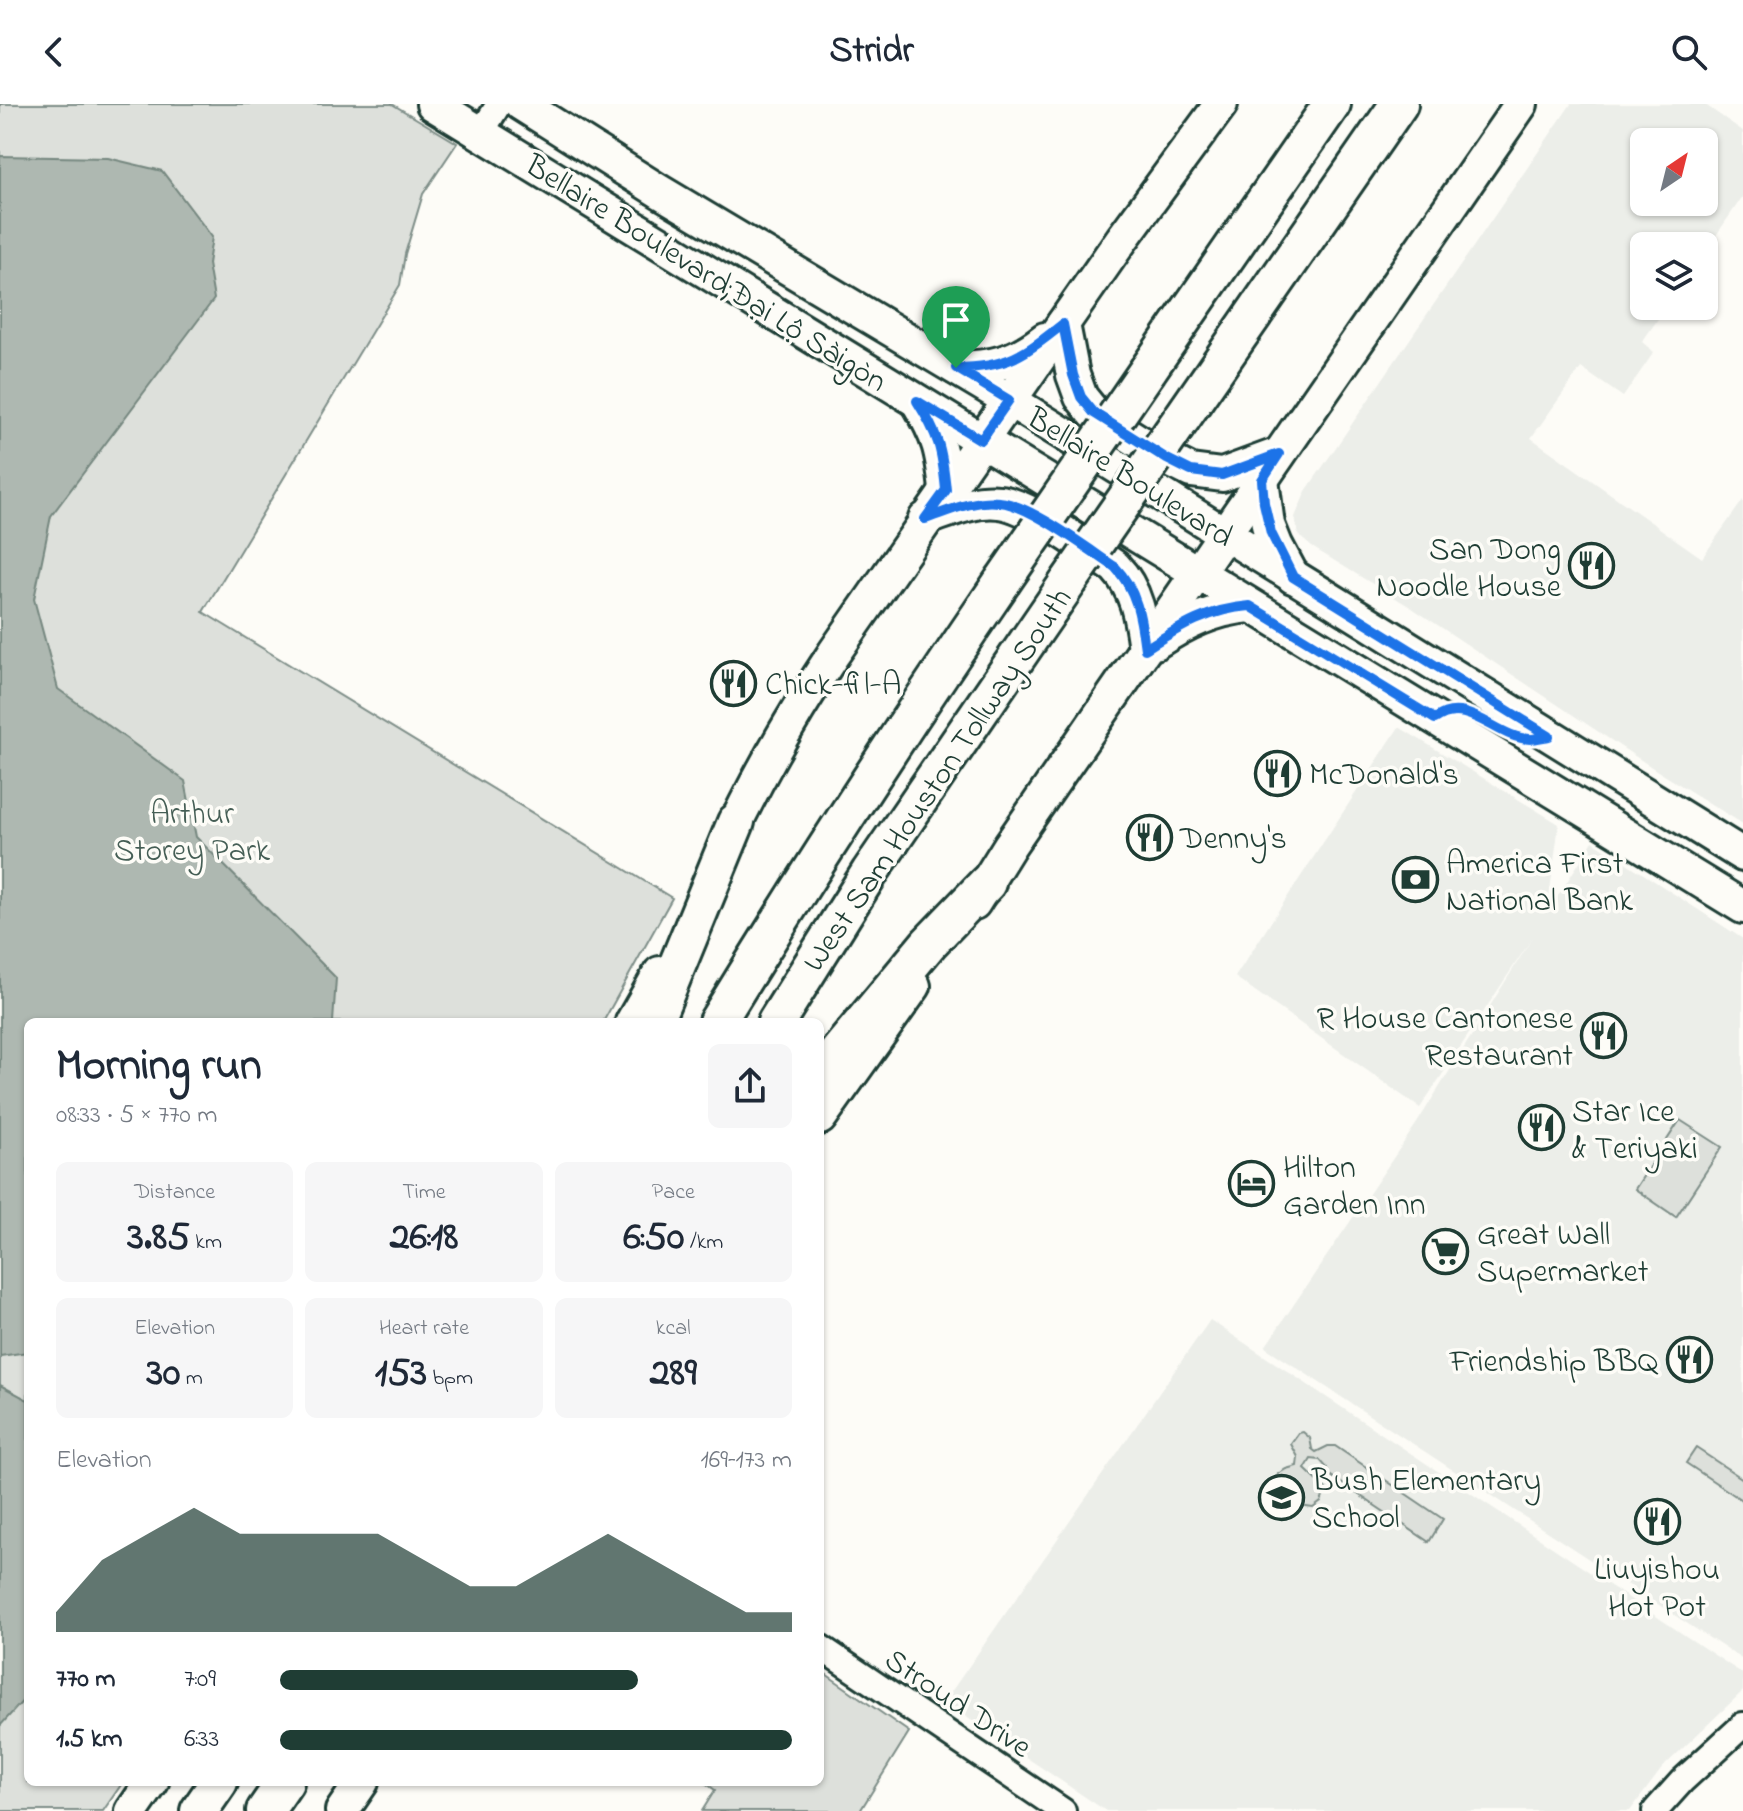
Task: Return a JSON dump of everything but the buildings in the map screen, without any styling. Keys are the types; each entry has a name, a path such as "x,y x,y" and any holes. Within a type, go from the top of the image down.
{"highway":[{"name":"West Sam Houston Tollway South","path":"720,1018 891,746 1332,104"},
{"name":"West Sam Houston Tollway South","path":"778,1018 896,833 1399,104"},
{"path":"656,1018 736,822"},
{"path":"824,1069 929,943 987,883"},
{"path":"199,1811 216,1786"},
{"path":"265,1811 282,1786"}],"main road":[{"name":"Bellaire Boulevard;Đại Lộ Sàigòn","path":"433,104 981,440"},
{"name":"Bellaire Boulevard;Đại Lộ Sàigòn","path":"521,104 669,197 1009,400"},
{"path":"634,1018 696,905 760,775 806,695 925,519 1221,104"},
{"path":"824,1112 901,1002 954,936 1010,845 1521,104"},
{"path":"956,368 991,366 1018,357 1063,324"},
{"path":"1063,324 1073,375 1081,397 1094,413 1191,471 1222,475 1270,467"},
{"name":"Bellaire Boulevard","path":"1009,400 1743,855"},
{"path":"917,401 940,445 946,490"},
{"name":"Bellaire Boulevard","path":"981,440 1743,907"},
{"path":"1270,467 1268,525 1293,577"},
{"path":"925,519 975,503 1001,502 1032,513 1115,567 1125,578 1138,607 1145,649"},
{"path":"1145,649 1198,618 1232,607 1250,606"},
{"path":"1435,719 1441,714 1460,711 1528,739 1549,736"},
{"path":"1677,867 1715,872 1743,889"},
{"path":"132,1811 149,1786"},
{"path":"342,1811 359,1786"}],"street":[{"path":"481,133 499,104"},
{"name":"Stroud Drive","path":"824,1650 1063,1811"},
{"path":"1655,1811 1682,1781 1743,1725"}],"shaded area":[{"path":"1571,104 1704,104 1743,131 1743,196 1718,233 1630,232 1630,320 1657,320 1642,342 1654,352 1623,397 1581,368 1531,438 1702,558 1743,500 1743,824 1412,608 1312,547 1298,535 1295,517 1306,491"},
{"path":"0,156 108,158 162,171 212,237 208,264 214,299 51,516 34,599 58,689 185,781 196,837 336,978 333,1018 24,1018 24,1353 0,1356"},
{"path":"1399,727 1559,824 1547,913 1593,841 1743,939 1743,1660 1265,1347 1417,1123 1533,937 1420,1108 1235,977"},
{"name":"Bush Elementary School","path":"1210,1320 1743,1674 1743,1691 1663,1767 1630,1811 1106,1811 944,1702"},
{"path":"0,1385 24,1398 24,1699 0,1726"}],"green space":[{"name":"Arthur Storey Park","path":"0,104 392,104 457,143 423,194 405,254 400,285 203,612 672,898 605,1018 24,1018 24,1786 120,1786 103,1811 0,1811"},
{"path":"1680,1120 1722,1147 1676,1217 1635,1189"},
{"path":"1303,1432 1310,1438 1312,1449 1316,1452 1335,1446 1443,1519 1429,1542 1328,1474 1320,1460 1311,1459 1305,1469 1326,1489 1321,1502 1313,1508 1299,1506 1276,1483 1278,1474 1297,1466 1298,1457 1291,1444"},
{"path":"1696,1448 1743,1479 1743,1501 1686,1463"},
{"path":"824,1673 909,1732 860,1811 702,1811 715,1790 710,1786 824,1786"}],"place":[{"name":"San Dong Noodle House","path":"1592,566"},
{"name":"Chick-fil-A","path":"734,683"},
{"name":"McDonald's","path":"1278,773"},
{"name":"Denny's","path":"1149,837"},
{"name":"America First National Bank","path":"1415,880"},
{"name":"R House Cantonese Restaurant","path":"1604,1035"},
{"name":"Star Ice & Teriyaki","path":"1541,1128"},
{"name":"Hilton Garden Inn","path":"1252,1184"},
{"name":"Great Wall Supermarket","path":"1446,1251"},
{"name":"Friendship BBQ","path":"1689,1360"},
{"name":"Bush Elementary School","path":"1281,1497"},
{"name":"Liuyishou Hot Pot","path":"1657,1521"}],"route":[{"path":"1063,324 1073,375 1081,397 1094,413 1167,459 1191,471 1222,475 1279,454 1262,480 1264,503 1271,533 1293,577 1549,736 1528,739 1460,711 1441,714 1435,719 1250,606 1232,607 1198,618 1145,649 1141,619 1125,578 1115,567 1032,513 1001,502 975,503 925,519 946,490 940,445 917,401 981,440 1009,400 956,368 991,366 1018,357 1063,324"}]}
